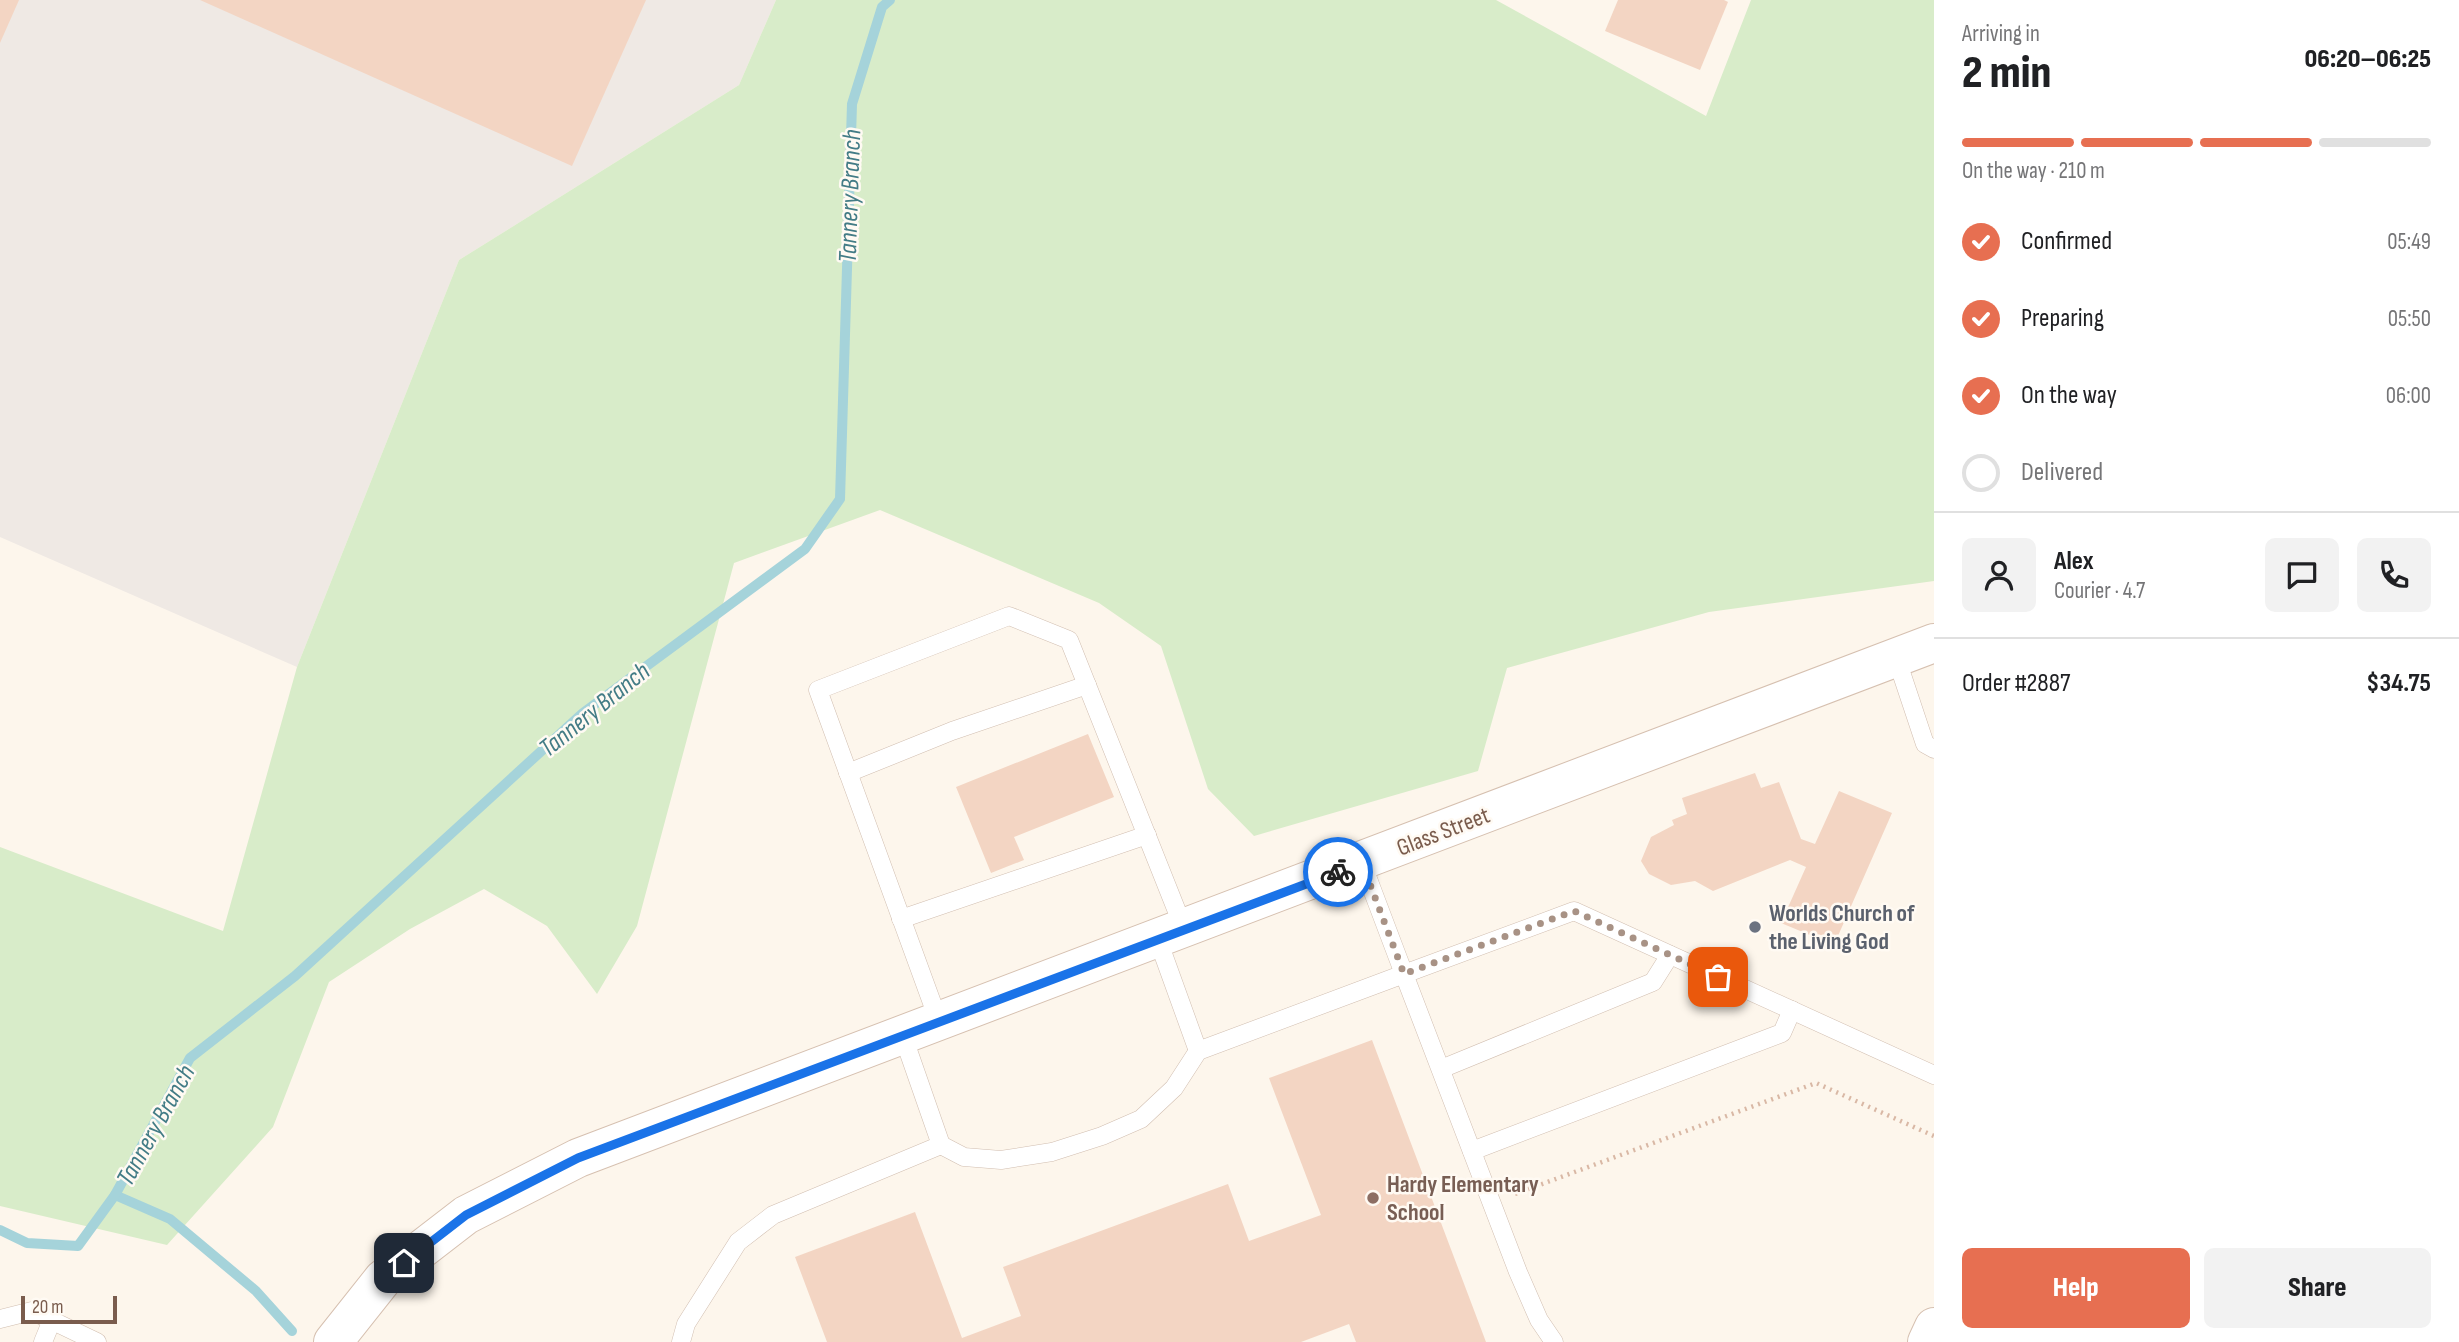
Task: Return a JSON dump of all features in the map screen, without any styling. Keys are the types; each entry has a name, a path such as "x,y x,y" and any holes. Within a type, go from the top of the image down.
{"street":[{"name":"Glass Street","path":"333,1342 383,1279 466,1215 578,1158 1362,863 1934,643"},
{"path":"1927,1342 1934,1327"}],"lane":[{"path":"939,1022 818,690 1009,615 1069,640 1147,835 1198,1051"},
{"path":"1896,657 1924,744 1934,749"},
{"path":"848,773 952,731 1087,685"},
{"path":"901,919 1147,835"},
{"path":"1362,863 1518,1272 1539,1320 1554,1342"},
{"path":"903,1036 941,1145 964,1157 1001,1160 1052,1152 1102,1136 1141,1119 1174,1088 1198,1051 1574,911 1934,1075"},
{"path":"1441,1069 1653,982 1670,954"},
{"path":"1472,1151 1782,1033 1792,1010"},
{"path":"681,1342 686,1324 714,1275 738,1242 755,1228 773,1215 833,1187 941,1145"},
{"path":"0,1318 32,1311 97,1342"},
{"path":"43,1342 52,1320"}],"path":[{"path":"1515,1194 1816,1083 1934,1136"}],"shaded area":[{"path":"0,0 776,0 739,85 459,260 297,667 0,537"}],"green space":[{"path":"776,0 1496,0 1706,116 1751,0 1934,0 1934,581 1709,612 1507,668 1478,771 1254,836 1208,789 1161,646 1099,603 880,510 734,563 637,926 597,994 547,926 484,889 410,929 329,982 273,1127 167,1245 0,1206 0,847 223,931 297,667 459,260 739,85"}],"building":[{"path":"0,0 19,0 0,43"},
{"path":"200,0 646,0 572,166"},
{"path":"1618,0 1728,2 1700,70 1605,31"},
{"path":"1088,734 1114,797 1014,837 1024,860 991,873 956,787"},
{"path":"1755,773 1761,788 1779,782 1801,839 1815,844 1839,791 1892,813 1834,945 1781,923 1806,867 1790,860 1713,891 1695,881 1671,885 1649,874 1641,861 1651,837 1674,825 1672,820 1687,814 1682,798"},
{"name":"Hardy Elementary School","path":"1372,1040 1486,1342 1356,1342 1349,1324 1301,1342 827,1342 795,1257 915,1212 962,1338 1021,1316 1003,1267 1228,1184 1249,1241 1321,1215 1269,1078"}],"waterway":[{"name":"Tannery Branch","path":"0,1230 27,1243 78,1246 115,1195 190,1058 295,976 583,713 805,549 840,499 852,104 882,7 890,0"},
{"path":"115,1195 170,1219 256,1291 292,1331"}],"way so far":[{"path":"1338,872 1362,863 1404,974 1574,911 1718,977"}],"place":[{"name":"Worlds Church of the Living God","path":"1755,927"},
{"name":"Hardy Elementary School","path":"1373,1198"}],"route":[{"path":"404,1263 466,1215 578,1158 1338,872"}]}
